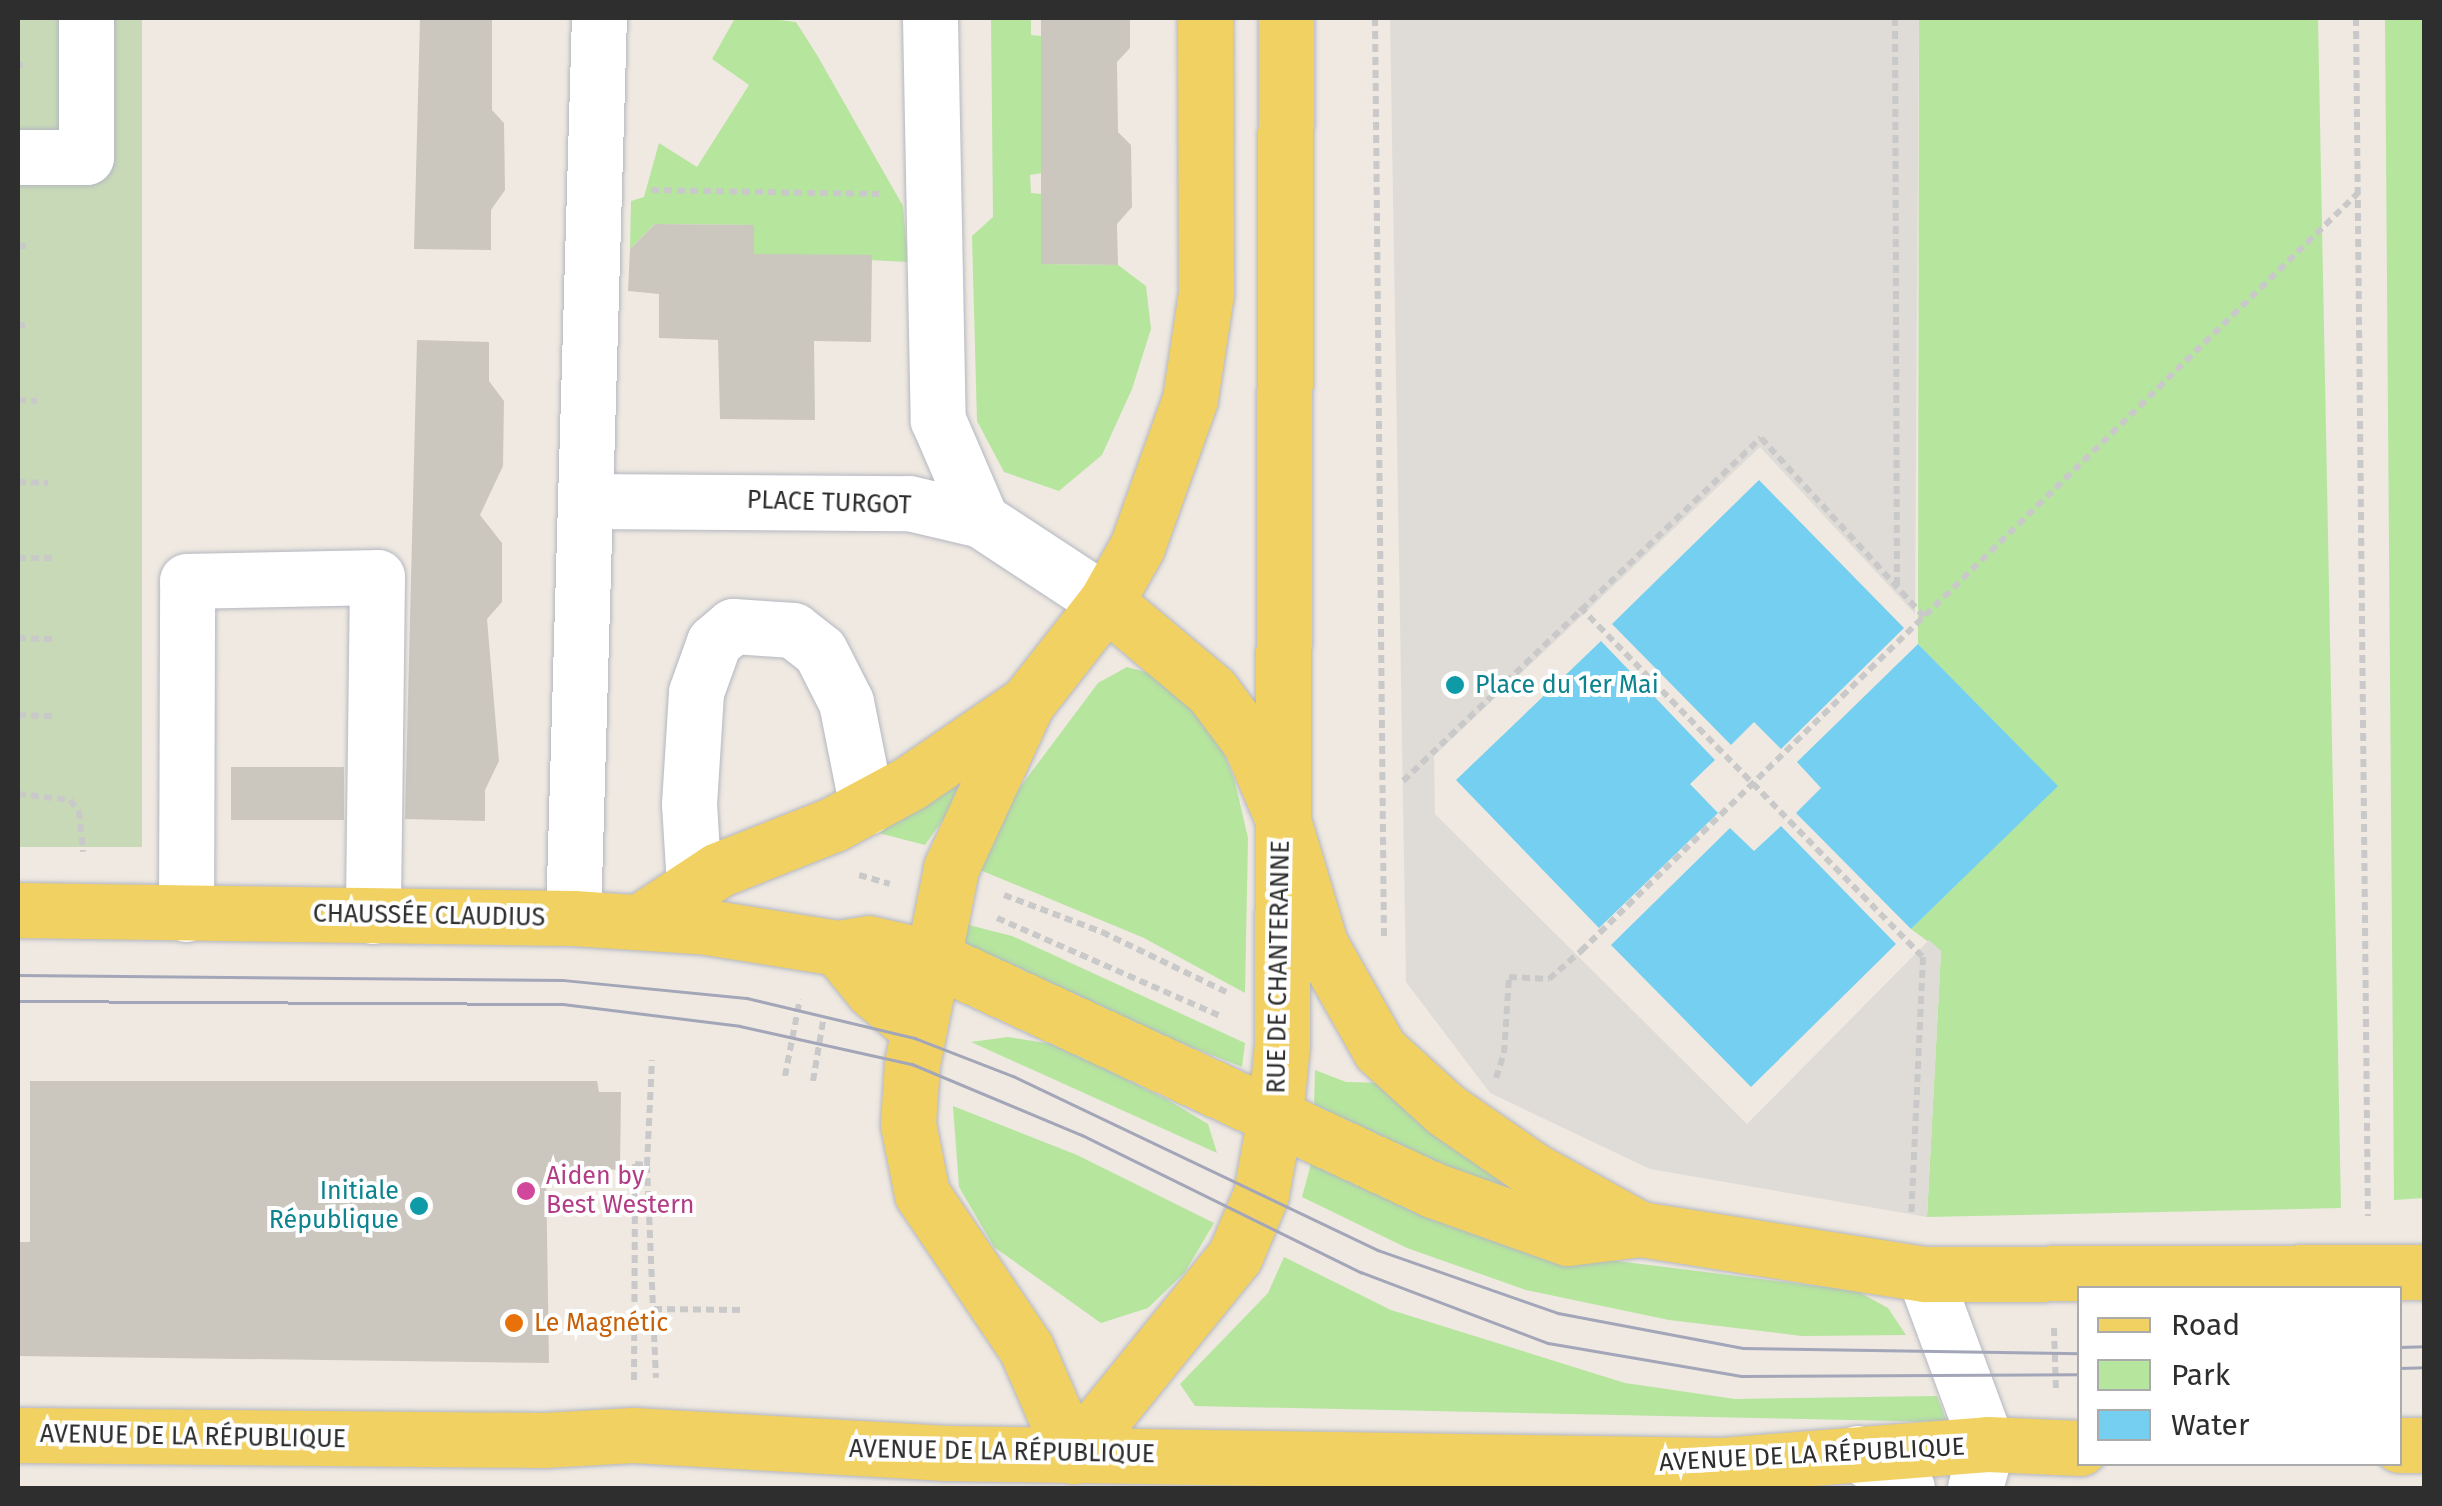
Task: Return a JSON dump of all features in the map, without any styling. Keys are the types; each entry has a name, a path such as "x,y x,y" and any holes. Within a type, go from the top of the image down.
{"main road":[{"path":"1073,1456 1026,1348 922,1194 908,1124 916,1027 950,868 1027,703 1106,602 1162,491 1190,400 1206,294 1205,18"},
{"name":"RUE DE CHANTERANNE","path":"1073,1456 1234,1256 1261,1194 1275,1116 1282,1044 1286,18"},
{"path":"1106,602 1212,691 1250,742 1282,817 1320,944 1357,1018 1380,1050 1446,1110 1533,1170 1640,1229"},
{"path":"641,920 694,886 866,806 1027,703"},
{"name":"CHAUSSÉE CLAUDIUS","path":"18,910 641,920 838,948 868,943 930,958"},
{"path":"838,948 873,992 916,1027"},
{"path":"930,958 1030,1008 1433,1190 1568,1238 1640,1229 1924,1274 2424,1272"},
{"path":"916,1027 956,1014 1030,1008"},
{"name":"AVENUE DE LA RÉPUBLIQUE","path":"18,1435 543,1440 632,1435 1073,1456 1722,1465 1856,1453 1981,1466 2068,1448"}],"street":[{"path":"18,157 86,158 86,18"},
{"path":"574,918 599,18"},
{"path":"930,18 938,420 981,520"},
{"name":"PLACE TURGOT","path":"586,502 815,498 909,504 981,520 1106,602"},
{"path":"186,914 187,581 377,577 373,916"},
{"path":"694,886 690,804 696,692 714,642 733,626 793,630 820,651 846,702 866,806"},
{"name":"AVENUE DE LA RÉPUBLIQUE","path":"1924,1274 1981,1466"},
{"path":"1856,1453 1907,1488"}],"path":[{"path":"1357,1018 1380,996 1384,971 1375,18"},
{"path":"1895,18 1897,586"},
{"path":"2356,18 2368,1221"},
{"path":"595,189 932,195"},
{"path":"1490,1093 1504,1052 1509,977 1549,979 1926,618 2358,193"},
{"path":"18,246 30,246"},
{"path":"18,400 37,401"},
{"path":"1403,781 1580,607 1761,438 1926,618"},
{"path":"18,482 48,483"},
{"path":"18,558 54,558"},
{"path":"1580,607 1923,957 1911,1218"},
{"path":"18,638 56,639"},
{"path":"18,715 52,716"},
{"path":"18,794 52,794 78,811 88,910"},
{"path":"986,889 1102,932 1242,998"},
{"path":"813,1081 820,1044"},
{"path":"635,1388 657,1386 647,1165 652,1060"},
{"path":"634,1330 635,1164 647,1165"},
{"path":"1893,1215 1929,1220"},
{"path":"2349,1222 2387,1224"},
{"path":"2054,1276 2068,1448"},
{"path":"654,1309 740,1310"}],"green space":[{"path":"18,18 142,18 142,847 18,847"},
{"path":"991,18 1031,18 1031,35 1041,36 1042,173 1030,175 1031,193 1042,194 1041,264 1118,265 1146,286 1151,329 1132,389 1102,455 1059,491 1004,472 977,421 972,236 993,217"},
{"path":"1919,18 2318,18 2341,1208 1927,1217 1941,951 1911,929 2057,786 1918,644"},
{"path":"2385,18 2424,18 2424,1198 2394,1200"},
{"path":"734,20 796,22 817,55 903,206 908,262 754,254 753,225 655,224 630,249 631,201 644,197 659,143 697,167 749,85 712,59"},
{"path":"1127,667 1168,678 1219,740 1235,782 1248,838 1245,993 1144,938 973,867 1003,810 1098,683"},
{"path":"954,772 969,783 925,845 863,829"},
{"path":"953,921 1012,936 1245,1043 1242,1067 947,950"},
{"path":"1008,1037 1058,1045 1168,1100 1208,1124 1217,1153 971,1042"},
{"path":"1315,1070 1346,1082 1388,1083 1559,1220 1314,1107"},
{"path":"953,1106 1077,1155 1214,1223 1185,1272 1148,1308 1101,1323 994,1247 959,1187"},
{"path":"1315,1149 1593,1258 1857,1291 1888,1308 1906,1335 1802,1336 1669,1320 1526,1290 1407,1248 1302,1197"},
{"path":"1284,1257 1391,1310 1625,1383 1735,1399 1937,1396 1947,1422 1195,1406 1180,1384 1268,1293"}],"shaded area":[{"name":"Place du 1er Mai","path":"1390,18 1919,18 1915,614 1760,447 1434,756 1435,814 1747,1124 1929,940 1941,951 1927,1217 1650,1169 1490,1093 1406,982"}],"water":[{"path":"1759,480 1904,628 1781,749 1754,722 1731,745 1612,624"},
{"path":"1601,641 1715,760 1690,784 1718,813 1599,928 1456,780"},
{"path":"1918,644 2058,786 1911,929 1796,813 1821,788 1797,762"},
{"path":"1781,826 1896,944 1751,1087 1611,945 1730,828 1754,851"}],"building":[{"path":"420,18 492,18 492,110 504,123 505,190 491,210 491,250 414,249"},
{"path":"1041,18 1130,18 1130,48 1117,62 1118,132 1131,145 1132,207 1117,224 1118,265 1041,264"},
{"path":"655,224 754,225 754,254 872,255 871,342 814,341 815,420 720,419 718,340 659,338 659,294 628,291 630,249"},
{"path":"417,340 489,342 489,381 504,401 503,466 480,515 502,543 502,602 487,619 499,761 485,790 485,821 405,819"},
{"path":"231,767 344,767 344,820 231,820"},
{"name":"Initiale République","path":"30,1081 597,1081 599,1092 621,1092 620,1170 546,1167 549,1363 18,1356 18,1242 30,1242"}],"tram line":[{"path":"18,975 563,980 747,998 915,1038 1013,1076 1378,1250 1558,1313 1743,1348 2077,1353"},
{"path":"18,1001 562,1004 740,1026 912,1064 1082,1135 1361,1272 1548,1343 1741,1376 2077,1374"},
{"path":"2402,1347 2424,1346"},
{"path":"2402,1368 2424,1367"}],"place":[{"name":"Place du 1er Mai","path":"1455,685"},
{"name":"Aiden by Best Western","path":"526,1191"},
{"name":"Initiale République","path":"419,1206"},
{"name":"Le Magnétic","path":"514,1323"}]}
